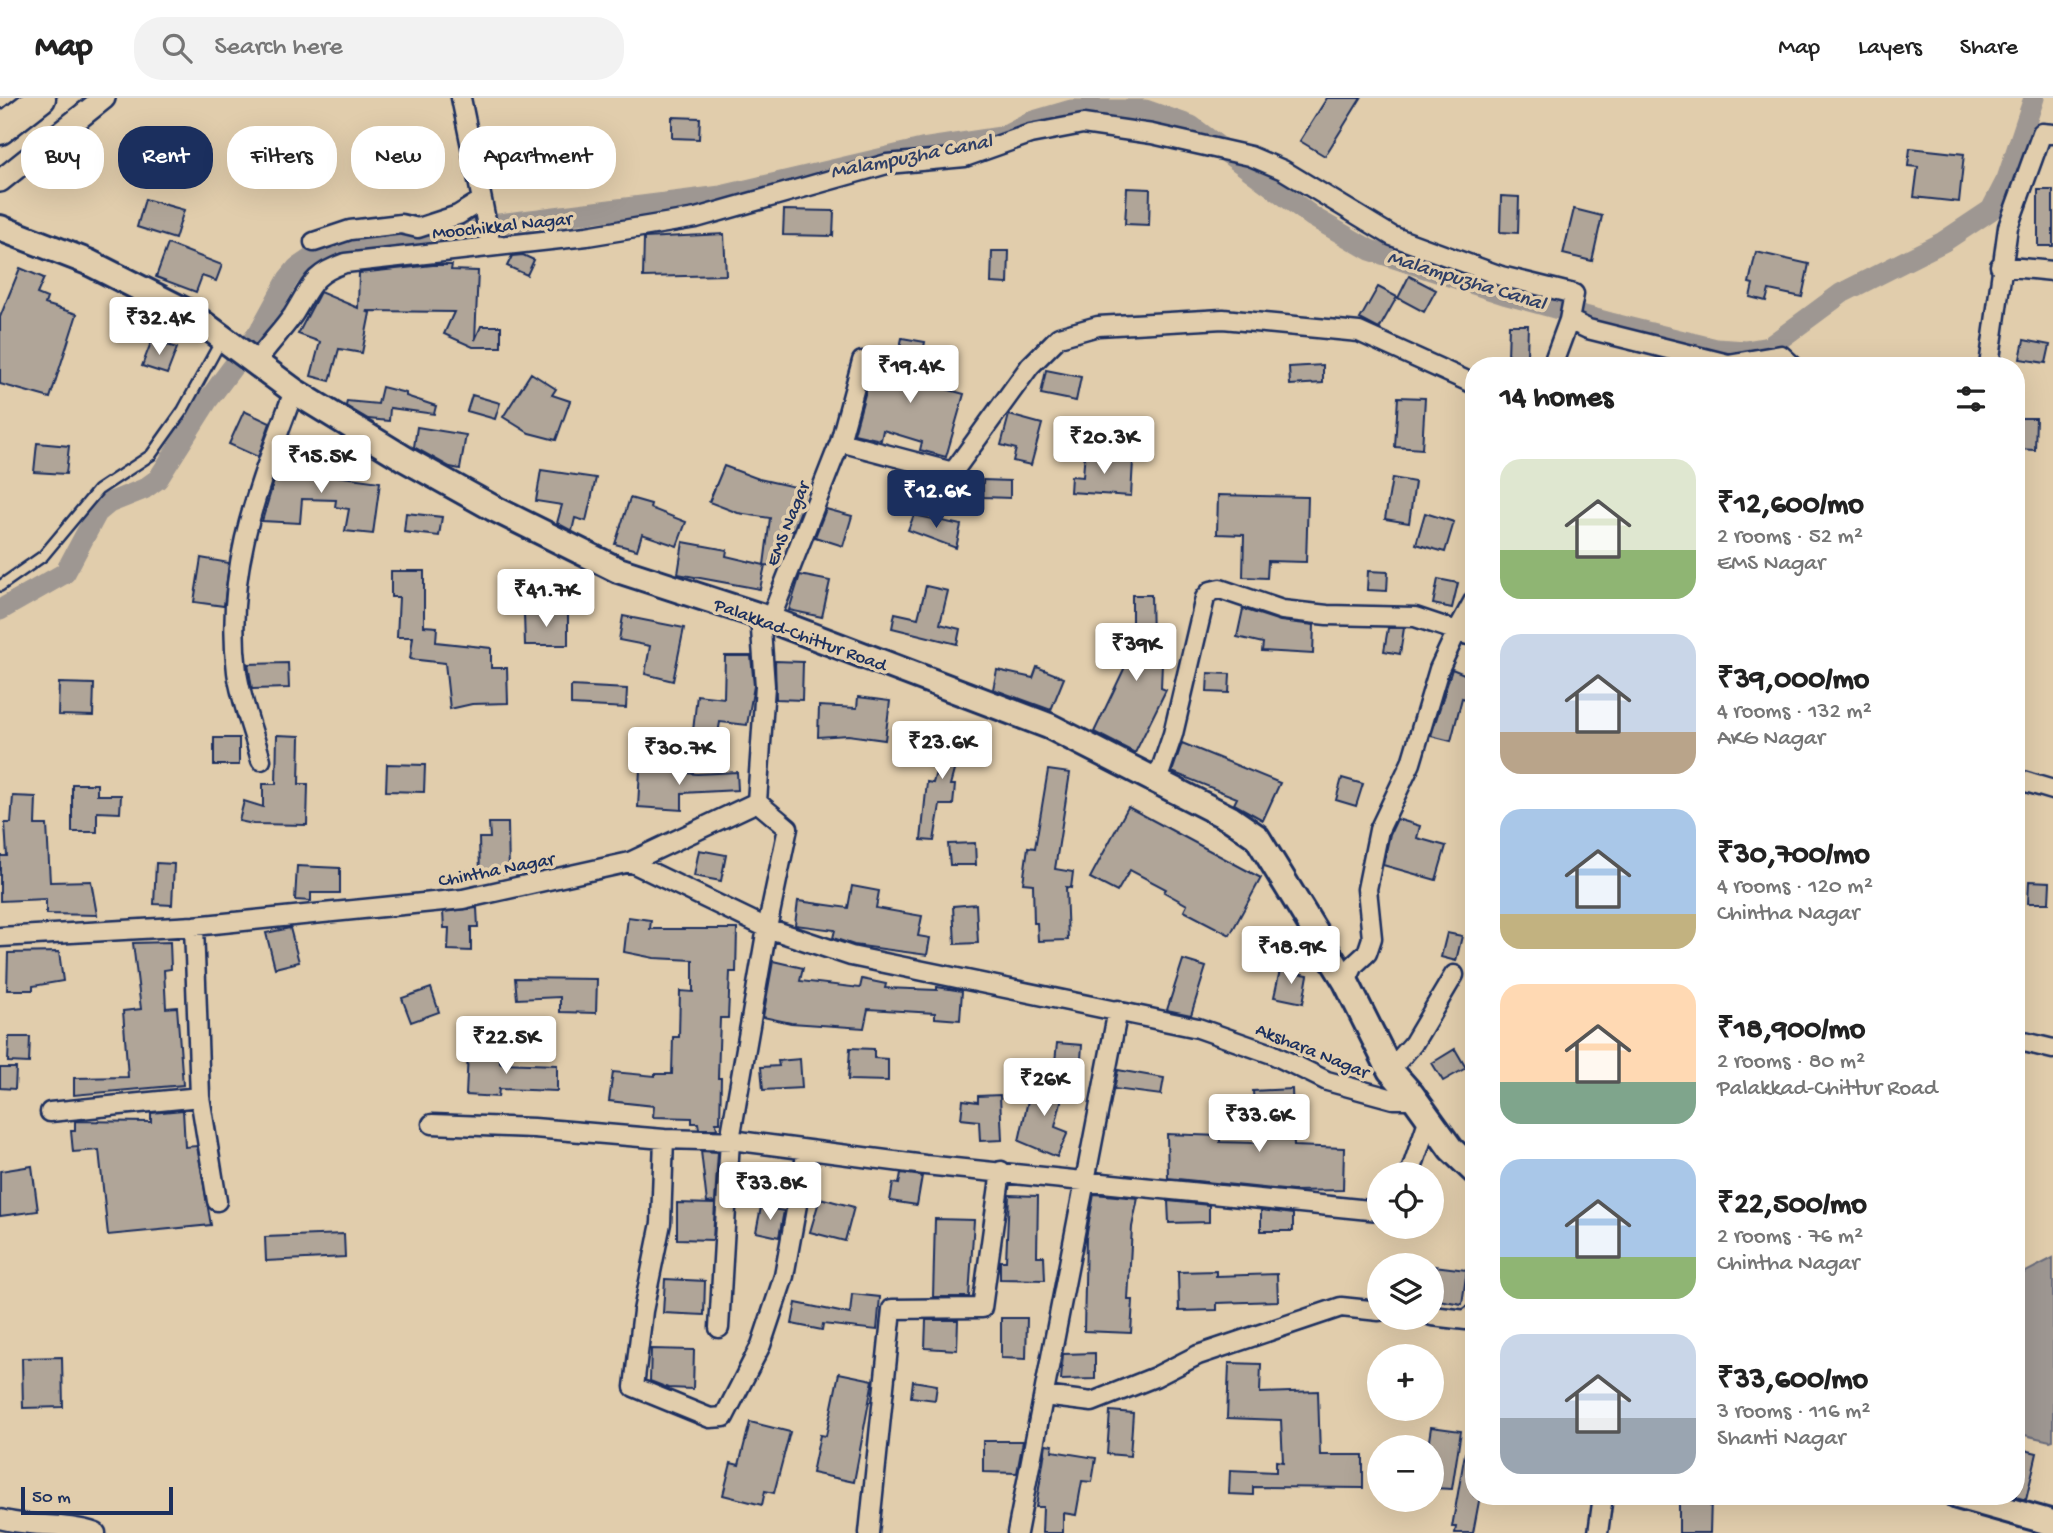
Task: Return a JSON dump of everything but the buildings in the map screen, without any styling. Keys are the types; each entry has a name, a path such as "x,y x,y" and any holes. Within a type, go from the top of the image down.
{"highway":[{"path":"0,130 41,98"}],"main road":[{"name":"Palakkad-Chittur Road","path":"0,228 88,262 189,313 294,391 493,508 618,570 765,618 1049,726 1231,819 1257,837 1346,982 1390,1070 1422,1108 1451,1149 1465,1162"},
{"path":"1989,1505 2053,1523"}],"street":[{"path":"0,181 104,98"},
{"path":"461,98 491,247"},
{"name":"Moochikkal Nagar","path":"255,362 292,316 307,287 323,271 345,263 587,236 696,218 887,164 965,157 1030,134 1083,124 1152,134 1250,156 1283,170 1392,236 1501,276 1574,294 1569,320"},
{"path":"1990,357 2000,266 2009,220 2042,133 2053,134"},
{"path":"314,242 350,230 401,224 418,228 458,215 482,200"},
{"path":"2000,266 2053,271"},
{"path":"840,442 953,472 1030,366 1059,337 1098,327 1223,319 1359,332 1465,380"},
{"path":"1555,357 1569,320 1588,329 1700,357"},
{"name":"EMS Nagar","path":"765,618 840,442 862,361"},
{"path":"261,760 237,674 233,609 250,512 294,391"},
{"path":"1157,781 1176,724 1205,598 1211,591 1220,589 1282,610 1327,615 1415,617 1465,634 1439,669 1410,762 1379,830 1367,889 1373,938 1367,953 1354,965 1346,982"},
{"path":"719,1328 730,1140 767,928 789,828 757,802 765,686 765,618"},
{"path":"2025,782 2053,790"},
{"name":"Chintha Nagar","path":"0,937 194,926 463,899 630,862 757,802"},
{"name":"Akshara Nagar","path":"630,862 767,928 851,956 1198,1028 1272,1054 1327,1082 1422,1108"},
{"path":"194,926 201,1097 217,1200"},
{"path":"1390,1070 1413,1044 1454,975"},
{"path":"1017,1533 1118,1010"},
{"path":"2025,1042 2053,1049"},
{"path":"50,1112 201,1097"},
{"path":"1412,1162 1422,1108"},
{"path":"432,1124 534,1128 664,1139 730,1140 1367,1210"},
{"path":"664,1139 661,1223 643,1311 634,1387 710,1418 724,1417 761,1345 785,1276 807,1150"},
{"path":"869,1533 892,1309 982,1308 1001,1171"},
{"path":"1044,1396 1092,1402 1155,1377 1198,1356 1341,1307 1367,1310"},
{"path":"1444,1317 1465,1320"},
{"path":"1598,1533 1603,1505"},
{"path":"0,1519 22,1525 82,1528 96,1533"}],"lane":[{"path":"0,586 43,556 98,490 151,455 183,410 223,339"}],"shaded area":[{"path":"2053,1258 2053,1440 2050,1441 2025,1435 2025,1272"}],"waterway":[{"name":"Malampuzha Canal","path":"0,610 65,573 97,513 109,503 144,489 158,479 208,400 259,332 288,279 297,268 331,245 721,196 922,149 1001,137 1030,122 1071,110 1145,110 1191,126 1313,217 1370,250 1504,294 1610,323 1716,349 1746,351 1769,347 1842,293 1943,242 1991,210 2007,179 2034,98"}]}
